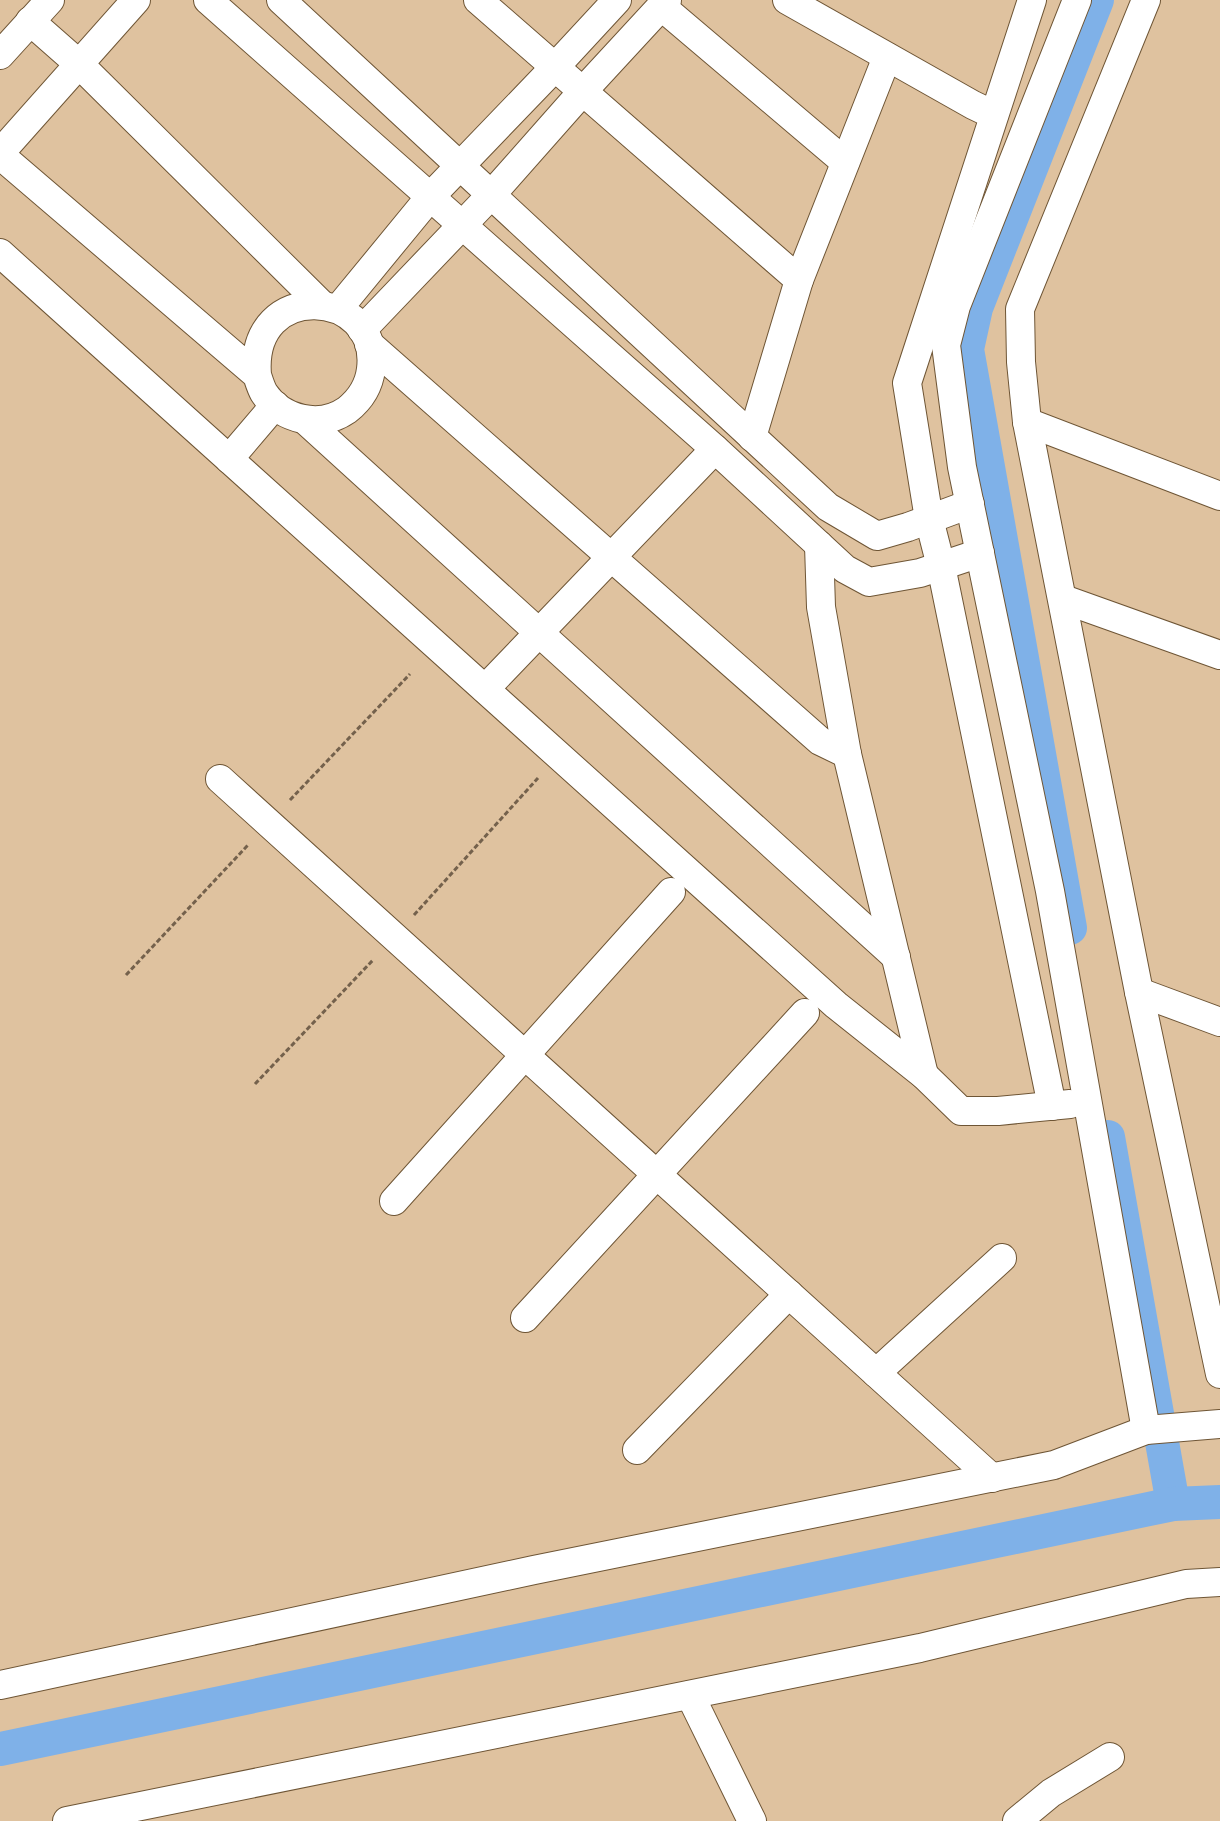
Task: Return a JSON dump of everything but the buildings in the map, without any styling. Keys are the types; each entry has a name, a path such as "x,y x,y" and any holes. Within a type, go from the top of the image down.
{"street":[{"path":"0,55 50,0"},
{"path":"136,0 80,65 3,163 257,375"},
{"path":"208,0 715,449 845,569 869,582 920,573 980,553"},
{"path":"281,0 828,507 878,536 970,504"},
{"path":"478,0 799,280"},
{"path":"330,307 459,165 555,67 617,0"},
{"path":"787,0 974,106 994,115"},
{"path":"1032,0 907,383 929,519 941,566 1052,1106"},
{"path":"1077,0 956,306 946,345 962,466 1050,891 1146,1430"},
{"path":"1146,0 1020,310 1021,362 1027,422 1139,992 1220,1374"},
{"path":"366,337 462,226 664,3 845,162"},
{"path":"30,22 80,65 330,307 351,318 366,337 610,557 820,741 847,754"},
{"path":"752,437 799,280 888,57"},
{"path":"0,253 836,1005 924,1075 961,1111 998,1111 1088,1102"},
{"path":"330,307 306,305 291,309 277,317 266,329 259,344 256,359 257,375 264,392 275,405 289,415 306,421 324,420 340,414 355,404 364,391 370,376 372,360 366,337"},
{"path":"229,459 275,405"},
{"path":"306,421 896,957"},
{"path":"1027,422 1220,496"},
{"path":"485,689 715,449"},
{"path":"819,545 821,607 847,754 924,1075"},
{"path":"1062,599 1220,655"},
{"path":"220,779 992,1478"},
{"path":"394,1201 671,892"},
{"path":"1139,992 1220,1022"},
{"path":"525,1318 805,1014"},
{"path":"876,1373 1002,1258"},
{"path":"637,1450 789,1294"},
{"path":"0,1685 525,1572 1054,1466 1146,1430 1218,1424"},
{"path":"67,1821 165,1812 690,1695 920,1648 1186,1584 1220,1582"},
{"path":"690,1695 752,1821"},
{"path":"1017,1821 1051,1793 1110,1757"}],"waterway":[{"path":"1070,928 967,349 976,308 1097,0"},
{"path":"1108,1137 1173,1504"},
{"path":"0,1749 1173,1504 1220,1502"}]}
